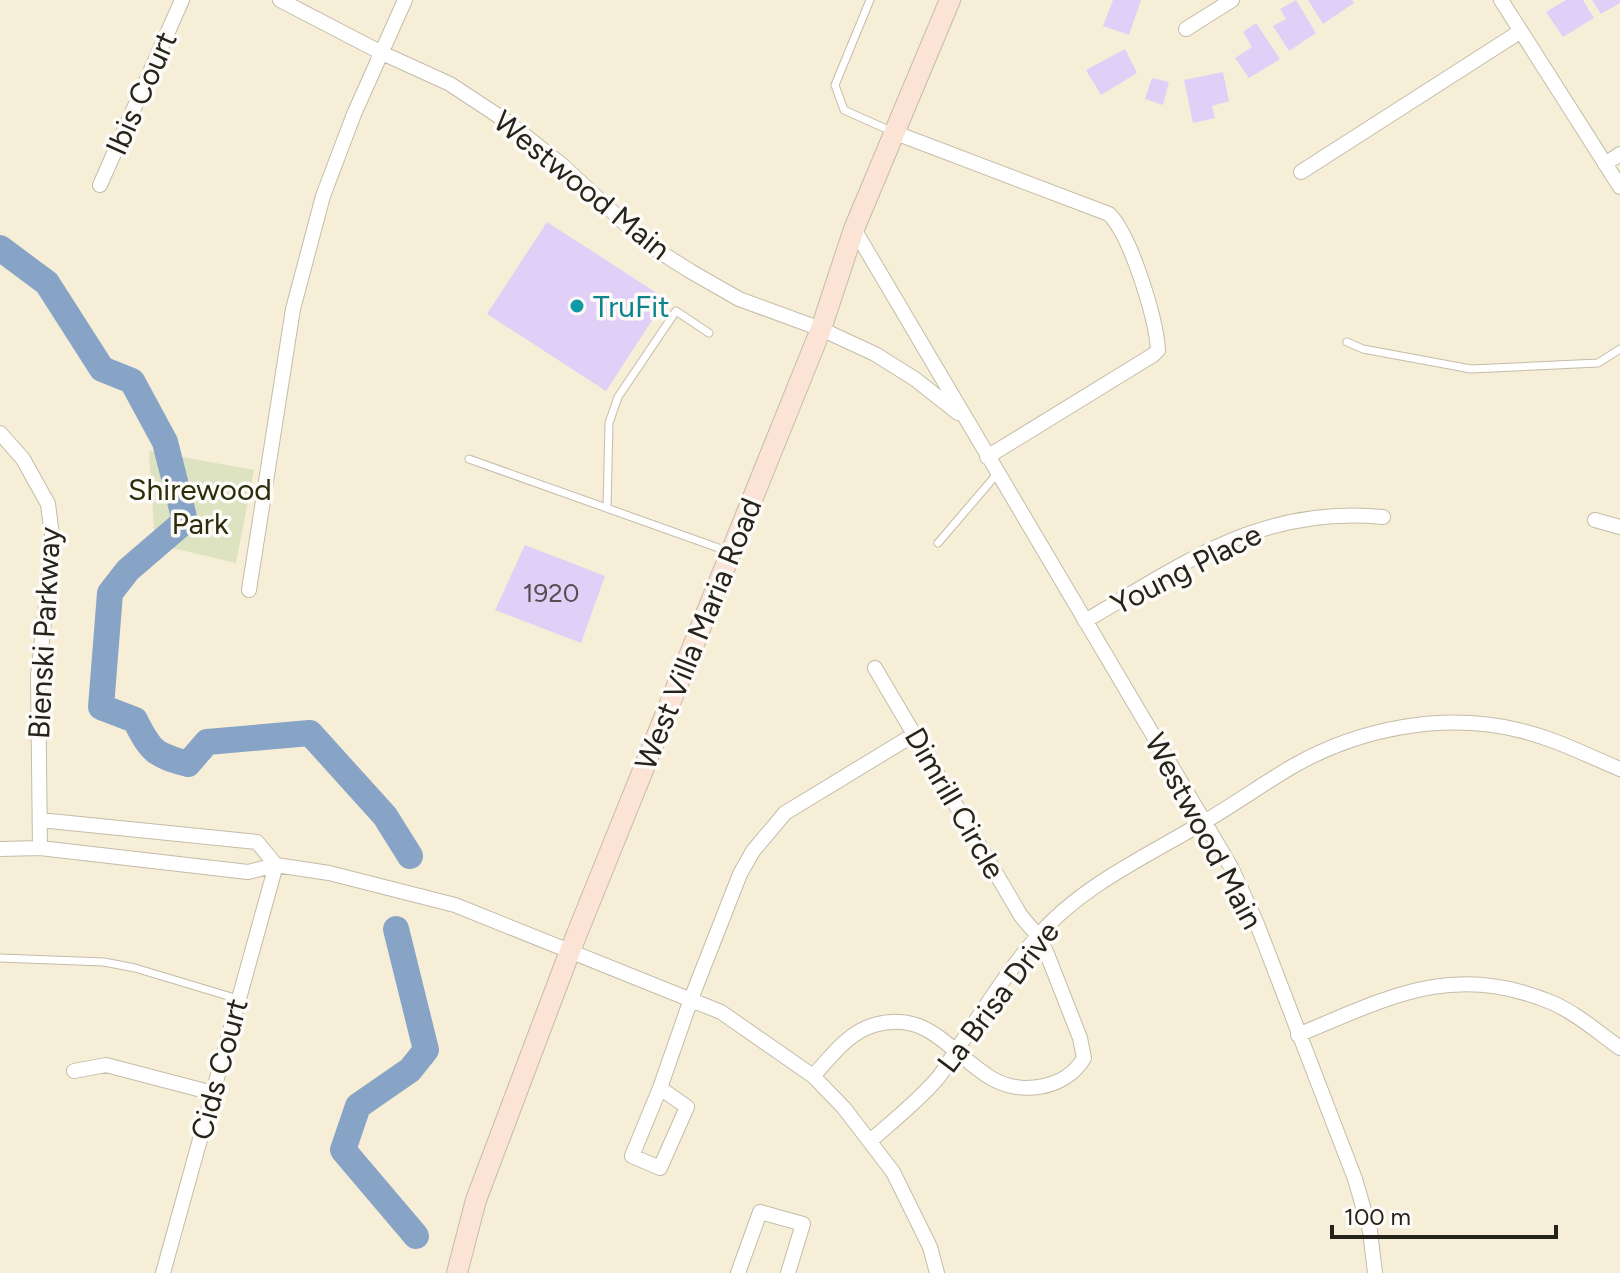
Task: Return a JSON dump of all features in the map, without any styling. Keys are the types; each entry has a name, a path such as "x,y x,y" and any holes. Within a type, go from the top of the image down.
{"main road":[{"name":"West Villa Maria Road","path":"457,1273 476,1200 570,951 821,329 854,229 950,0"}],"street":[{"name":"Ibis Court","path":"100,185 182,0"},
{"name":"Westwood Main","path":"280,0 450,84 509,123 562,165 646,243 739,299 821,329 875,354 915,379 964,419"},
{"path":"249,590 293,309 323,196 354,114 405,0"},
{"path":"1186,29 1232,0"},
{"path":"1501,0 1620,187"},
{"path":"1301,172 1521,31"},
{"path":"893,132 1109,214 1123,233 1157,330 1158,350 1153,355 987,457"},
{"path":"1605,164 1620,154"},
{"name":"Westwood Main","path":"854,229 1231,867 1257,924 1355,1179 1370,1231 1375,1273"},
{"name":"Bienski Parkway","path":"0,433 23,459 48,504 53,543 38,675 40,848"},
{"name":"Young Place","path":"1085,621 1200,555 1267,526 1350,514 1383,517"},
{"path":"1595,520 1620,527"},
{"name":"Dimrill Circle","path":"875,668 1021,916 1038,936 1080,1038 1084,1058 1067,1077 1046,1086 1029,1088 992,1078 957,1050"},
{"name":"La Brisa Drive","path":"870,1141 918,1100 939,1077 1038,936 1065,909 1296,765 1336,745 1417,724 1452,723 1517,729 1620,769"},
{"path":"660,1088 687,1107 660,1168 632,1156 740,874 753,851 785,813 915,734"},
{"path":"40,820 257,842 276,865"},
{"path":"0,849 40,848 248,872 276,865 329,873 455,905 721,1012 813,1076 870,1141 893,1172 912,1208 930,1247 937,1273"},
{"name":"Cids Court","path":"163,1273 276,865"},
{"path":"1298,1035 1390,997 1425,987 1455,983 1489,985 1555,1004 1620,1048"},
{"path":"813,1076 860,1030 889,1022 907,1021 922,1027 957,1050"},
{"path":"74,1071 106,1065 213,1093"},
{"path":"738,1273 760,1212 803,1224 788,1273"}],"lane":[{"path":"870,0 835,85 844,110 893,132"},
{"path":"607,508 609,423 618,397 676,311 709,333"},
{"path":"1347,342 1363,349 1471,369 1598,363 1620,349"},
{"path":"469,459 731,552"},
{"path":"938,543 997,474"},
{"path":"0,958 104,962 135,968 238,999"}],"green space":[{"name":"Shirewood Park","path":"149,451 254,470 236,563 155,544"}],"building":[{"path":"1113,0 1141,0 1129,35 1103,26"},
{"path":"1296,0 1316,33 1289,51 1273,26 1286,19 1280,9"},
{"path":"1308,0 1352,0 1354,3 1323,24"},
{"path":"1566,0 1583,0 1594,18 1563,37 1546,12"},
{"path":"1592,0 1620,0 1620,3 1601,14"},
{"path":"1256,23 1280,59 1249,78 1235,58 1252,47 1243,32"},
{"path":"1125,49 1137,73 1101,95 1086,70"},
{"path":"1223,72 1229,101 1212,106 1215,118 1193,123 1184,80"},
{"path":"1152,78 1169,82 1163,105 1145,99"},
{"name":"TruFit","path":"547,222 666,299 606,391 487,314"},
{"path":"525,545 605,576 581,643 495,610"}],"waterway":[{"path":"0,248 47,283 102,369 132,381 165,442 185,521 128,570 110,593 101,707 135,720 155,751 188,764 207,742 310,733 385,816 410,856"},
{"path":"396,929 426,1050 410,1070 358,1106 343,1150 416,1236"}],"place":[{"name":"TruFit","path":"577,306"}]}
